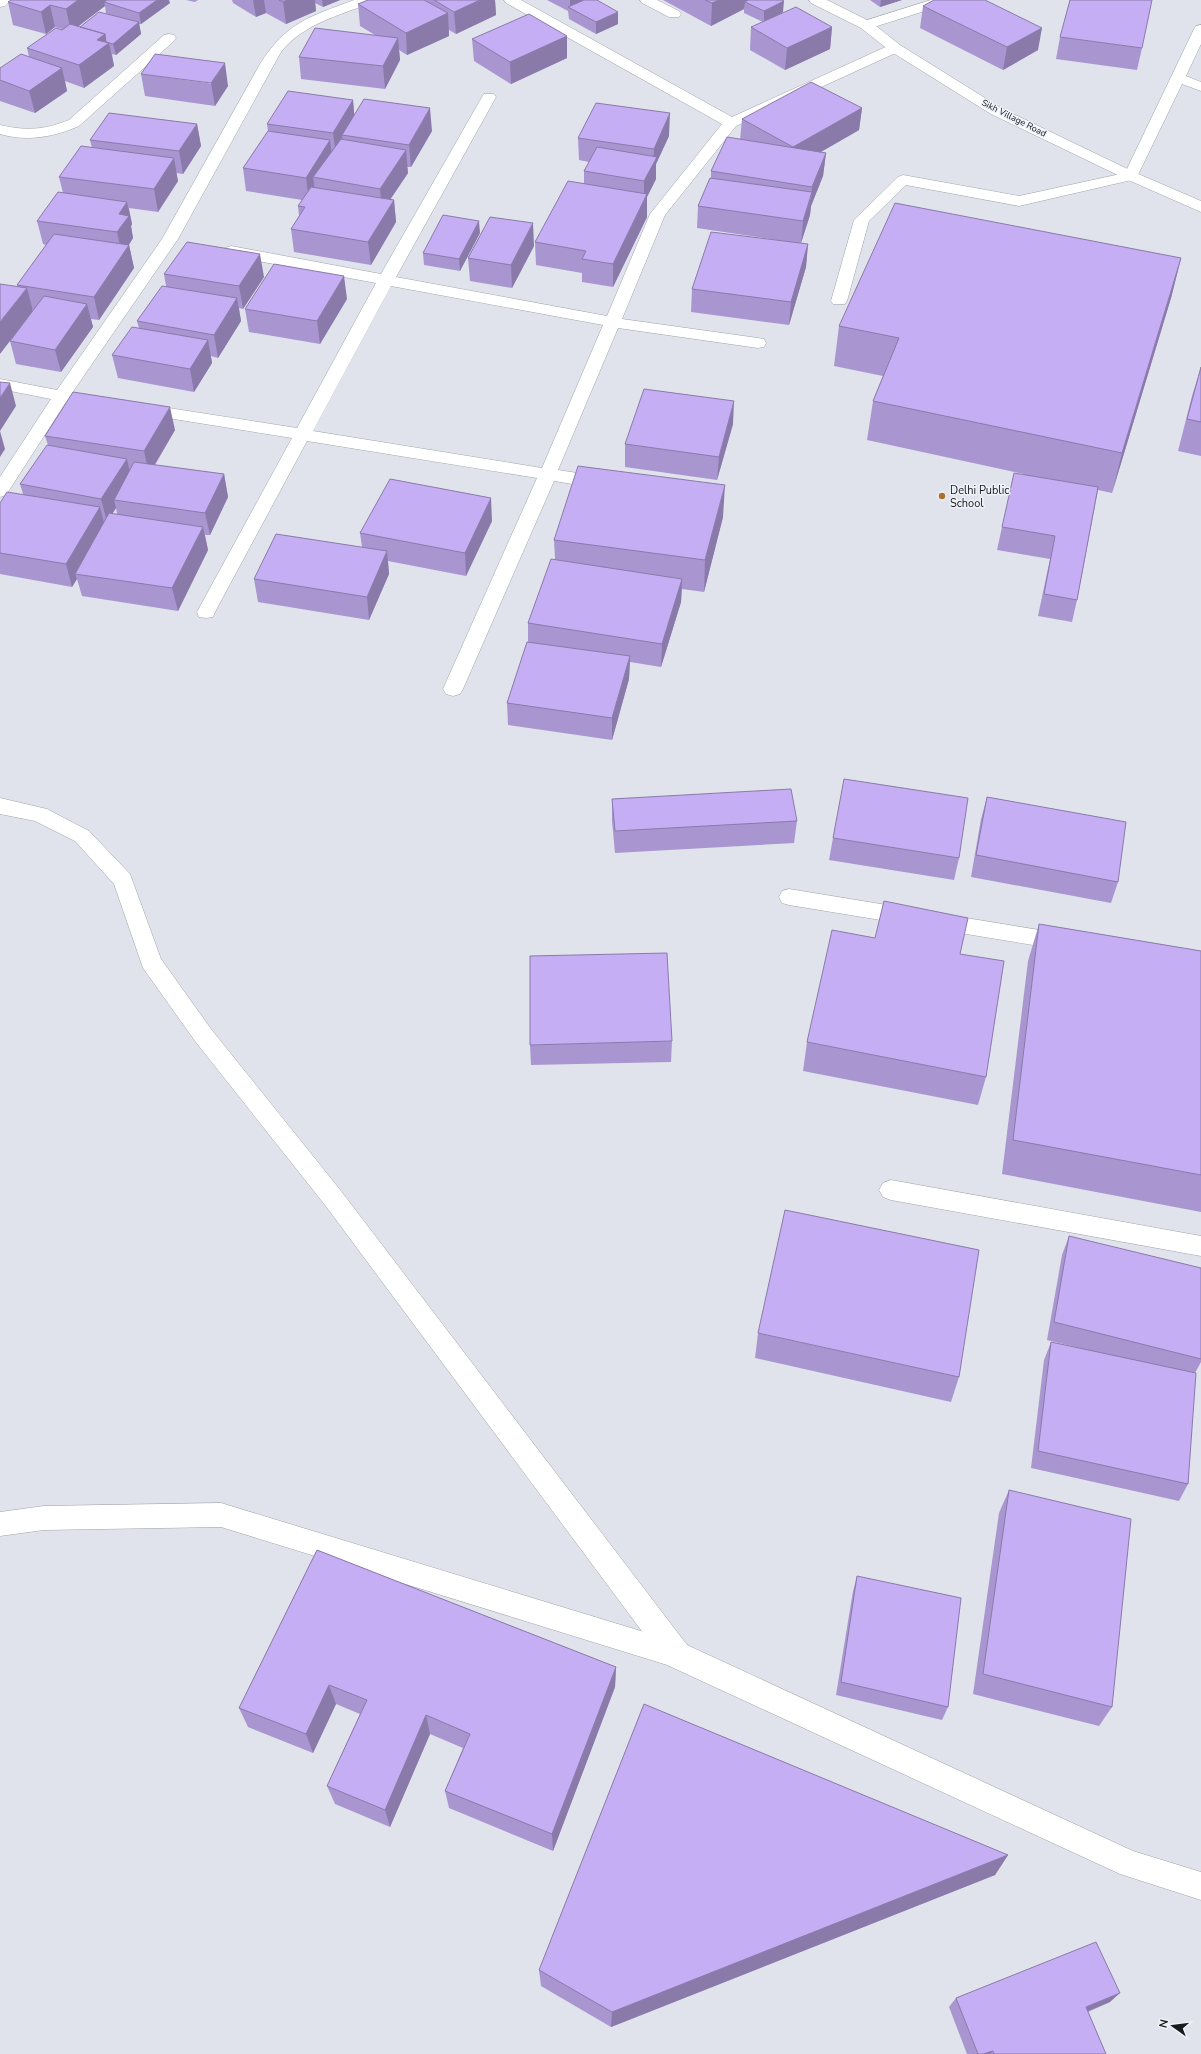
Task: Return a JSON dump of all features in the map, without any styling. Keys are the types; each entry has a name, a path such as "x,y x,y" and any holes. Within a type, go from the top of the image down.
{"street":[{"path":"0,3 4,0"},
{"path":"0,491 61,397 178,241 267,64 279,46 298,30 321,17 366,0"},
{"path":"511,0 731,123"},
{"path":"647,0 674,14"},
{"name":"Sikh Village Road","path":"816,0 866,24 895,48 996,111 1131,176 1201,207"},
{"path":"866,24 945,0"},
{"path":"523,21 537,15"},
{"path":"839,301 862,220 903,180 1019,202 1131,176 1179,78 1201,28"},
{"path":"0,129 9,132 40,133 60,130 74,123 169,38"},
{"path":"453,689 548,474 658,214 731,123 895,48"},
{"path":"1179,78 1201,87"},
{"path":"206,612 301,434 489,97"},
{"path":"216,248 612,322 758,343"},
{"path":"0,384 61,397 616,485"},
{"path":"0,806 40,814 82,836 123,880 152,962 202,1035 333,1198 677,1655"},
{"path":"789,897 1084,945"},
{"path":"891,1190 1201,1246"},
{"path":"0,1524 44,1518 221,1515 677,1655 1130,1864 1201,1886"}],"building":[{"path":"11,0 78,0 66,9 50,5 41,12 8,2"},
{"path":"107,0 157,0 139,13 104,2"},
{"path":"368,0 424,0 448,13 406,33 358,4"},
{"path":"434,0 480,0 454,12"},
{"path":"584,0 597,0 618,12 596,22 568,7"},
{"path":"705,0 719,0 712,3"},
{"path":"748,0 784,1 764,11 745,2"},
{"path":"934,0 985,0 1042,28 1007,47 923,6"},
{"path":"1070,0 1152,0 1142,48 1060,37"},
{"path":"796,7 832,27 787,48 751,27"},
{"path":"99,12 139,22 113,44 106,42 105,34 80,27"},
{"path":"529,14 567,36 510,62 472,39"},
{"path":"70,24 105,34 97,40 109,43 79,65 27,48 56,28 62,30"},
{"path":"315,28 398,38 383,66 299,57"},
{"path":"21,54 62,68 29,91 0,80 0,68"},
{"path":"155,54 225,63 211,83 141,74"},
{"path":"811,82 862,108 793,147 742,119"},
{"path":"288,91 353,100 333,133 267,124"},
{"path":"364,99 430,108 409,145 342,135"},
{"path":"596,103 670,113 654,149 578,138"},
{"path":"109,113 197,124 179,151 90,140"},
{"path":"268,131 330,140 306,178 243,168"},
{"path":"727,137 826,153 812,187 711,171"},
{"path":"341,139 406,150 380,189 313,177"},
{"path":"81,146 174,158 154,189 59,177"},
{"path":"597,147 657,157 644,181 584,171"},
{"path":"710,178 812,192 803,221 698,206"},
{"path":"568,181 647,194 613,264 582,259 586,251 535,242"},
{"path":"311,187 394,200 368,242 291,229 305,207 298,206"},
{"path":"58,192 127,202 119,214 129,216 117,232 37,221"},
{"path":"895,203 1181,258 1122,453 873,401 899,338 839,326"},
{"path":"443,215 479,221 459,259 423,253"},
{"path":"490,217 533,223 511,265 468,258"},
{"path":"711,232 808,244 791,302 692,289"},
{"path":"54,234 129,245 94,297 17,285"},
{"path":"187,242 260,254 239,286 164,274"},
{"path":"274,264 344,276 317,321 245,309"},
{"path":"0,284 27,288 0,322"},
{"path":"162,286 237,298 214,335 137,321"},
{"path":"44,296 87,304 55,350 10,341"},
{"path":"132,327 208,340 190,369 112,355"},
{"path":"1201,367 1201,422 1187,419"},
{"path":"0,382 10,383 0,398"},
{"path":"644,389 734,401 719,457 625,444"},
{"path":"73,392 170,407 144,451 45,436"},
{"path":"47,445 127,459 101,499 20,484"},
{"path":"134,462 224,474 205,513 114,500"},
{"path":"578,466 725,485 705,560 554,540"},
{"path":"1014,473 1098,487 1077,600 1044,594 1055,536 1002,527"},
{"path":"390,479 491,498 465,553 360,533"},
{"path":"7,492 100,507 66,564 0,553 0,503"},
{"path":"109,513 203,527 172,588 75,574"},
{"path":"276,534 387,551 367,597 254,579"},
{"path":"551,559 682,579 662,644 528,623"},
{"path":"527,642 630,656 612,718 507,703"},
{"path":"844,779 968,798 959,858 833,838"},
{"path":"791,789 797,821 615,831 612,799"},
{"path":"987,797 1126,822 1118,882 976,855"},
{"path":"884,901 968,918 960,954 1004,961 986,1077 807,1042 832,930 875,938"},
{"path":"1039,924 1201,951 1201,1175 1013,1140"},
{"path":"667,953 672,1041 530,1045 530,956"},
{"path":"785,1210 979,1250 959,1377 758,1333"},
{"path":"1069,1236 1201,1268 1201,1359 1054,1322"},
{"path":"1051,1342 1196,1373 1188,1484 1038,1451"},
{"path":"1009,1490 1131,1519 1112,1707 983,1674"},
{"path":"317,1550 616,1667 552,1834 445,1791 470,1734 426,1715 385,1810 327,1786 367,1700 329,1685 306,1734 239,1708"},
{"path":"857,1576 961,1598 948,1707 841,1682"},
{"path":"644,1704 1008,1855 612,2012 539,1970"},
{"path":"1096,1942 1120,1993 1086,2007 1106,2054 994,2054 993,2051 978,2054 956,1998"}],"place":[{"name":"Delhi Public School","path":"942,496"}]}
